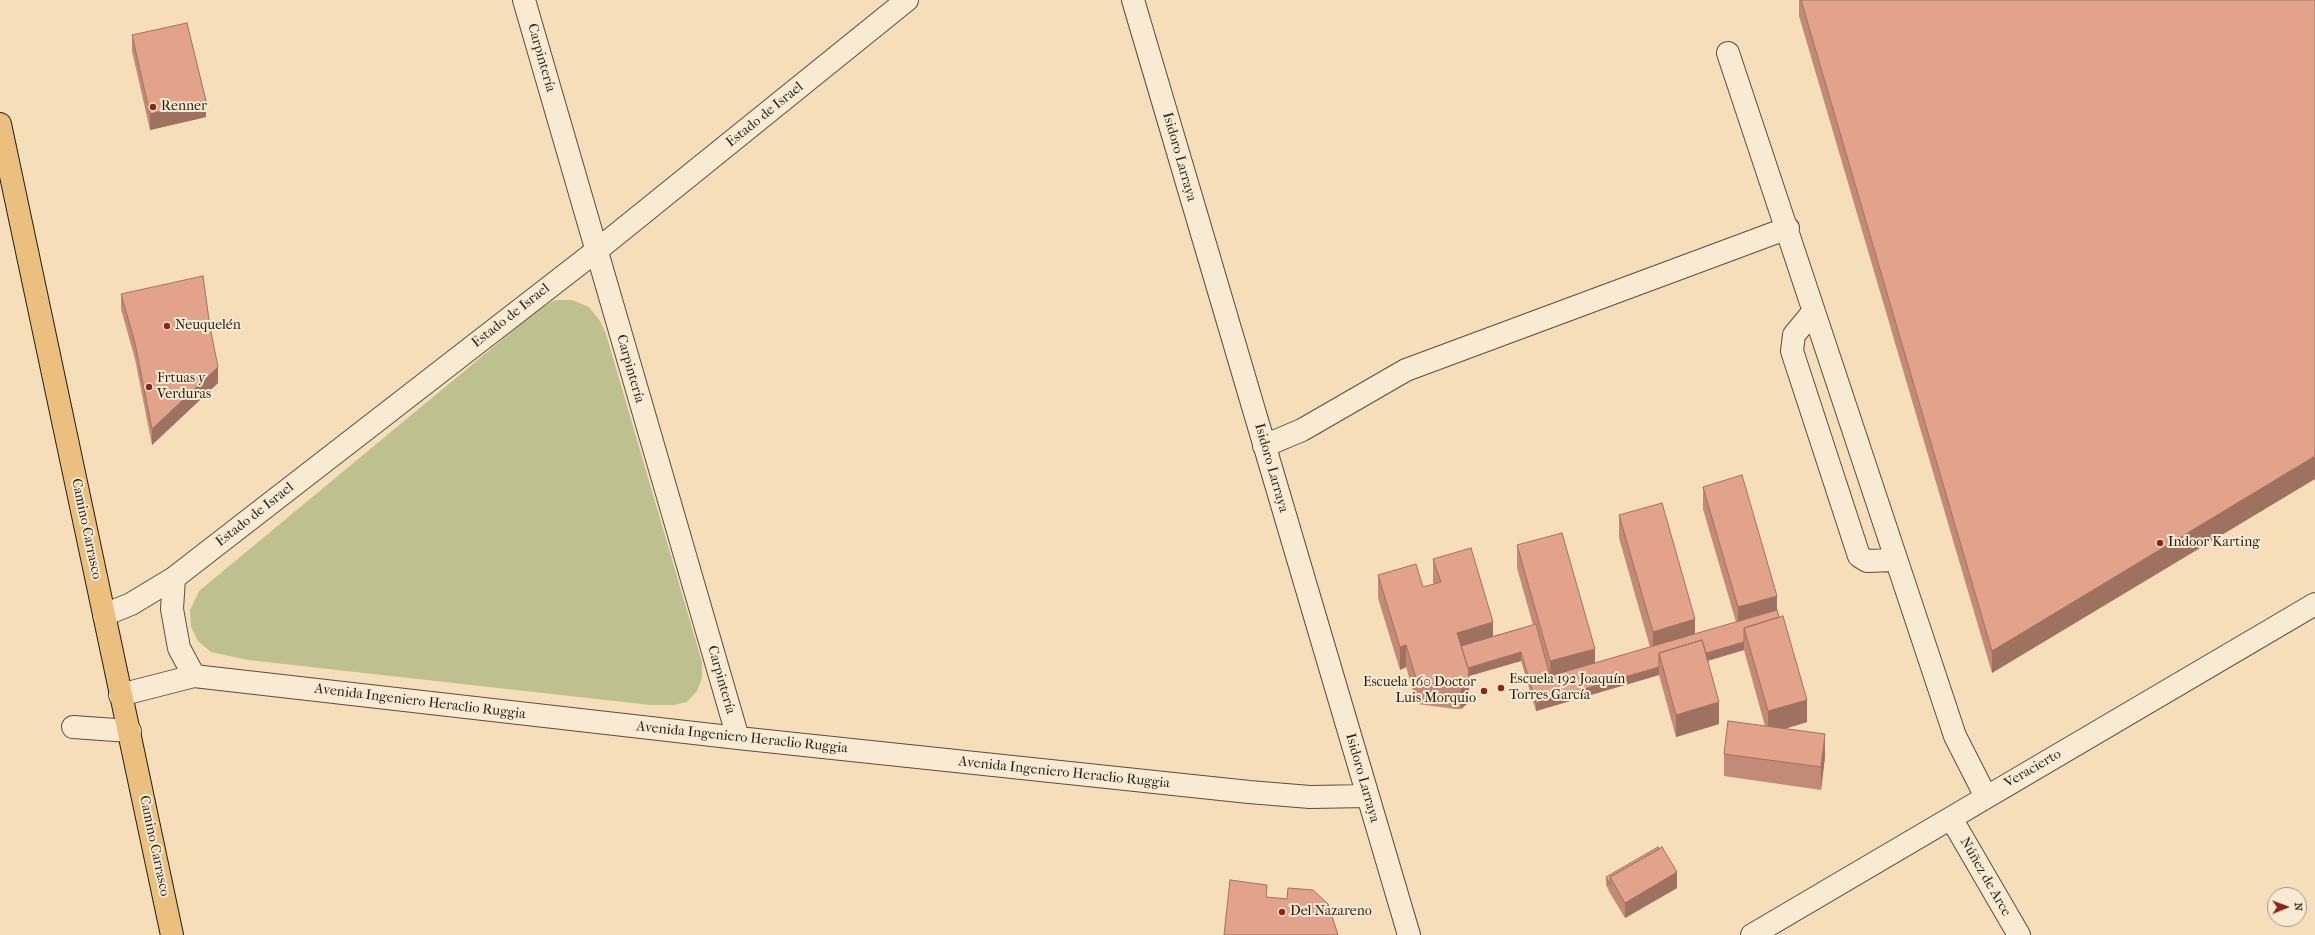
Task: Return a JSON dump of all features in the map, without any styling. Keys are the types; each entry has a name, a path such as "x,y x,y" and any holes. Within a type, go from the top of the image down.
{"main road":[{"name":"Camino Carrasco","path":"0,124 120,695 130,731 172,935"}],"street":[{"name":"Carpintería","path":"524,0 738,738"},
{"name":"Estado de Israel","path":"104,615 131,604 174,578 596,251 907,0"},
{"name":"Isidoro Larraya","path":"1133,0 1409,935"},
{"path":"1728,53 1788,228 1813,312 1955,736 1986,796"},
{"path":"1264,446 1302,430 1406,370 1788,228"},
{"path":"1813,312 1794,335 1792,351 1859,556 1867,561 1896,560"},
{"path":"174,578 172,609 179,648 194,676"},
{"name":"Veracierto","path":"1752,935 1986,796 2315,604"},
{"name":"Avenida Ingeniero Heraclio Ruggia","path":"120,695 194,676 738,738 1249,792 1310,797 1368,796"},
{"path":"73,727 130,731"},
{"name":"Núñez de Arce","path":"1950,818 2019,935"}],"green space":[{"path":"555,300 572,300 589,307 600,321 606,334 702,662 702,678 697,691 687,702 674,705 650,705 248,660 211,652 198,641 191,627 190,610 199,591 538,310"}],"building":[{"path":"1801,0 2315,0 2315,456 1992,651"},
{"path":"187,23 206,101 150,114 132,35"},
{"path":"203,276 210,327 218,367 152,429 135,343 121,294"},
{"path":"1742,475 1777,596 1738,607 1703,487"},
{"path":"1662,503 1695,619 1653,632 1619,515"},
{"path":"1562,533 1595,649 1550,661 1517,545"},
{"path":"1471,548 1493,622 1457,633 1469,671 1468,681 1461,686 1455,687 1417,681 1406,645 1400,647 1378,575 1416,564 1423,587 1441,582 1433,559"},
{"path":"1777,610 1779,617 1744,628 1744,642 1706,653 1702,640 1659,653 1659,667 1536,703 1521,652 1468,668 1461,646 1536,624 1550,676"},
{"path":"1783,616 1807,700 1768,711 1744,628"},
{"path":"1702,640 1719,702 1676,715 1659,653"},
{"path":"1728,721 1825,734 1821,767 1724,754"},
{"path":"1658,847 1659,849 1610,877 1610,885 1606,877"},
{"path":"1662,847 1677,872 1625,903 1610,877"},
{"path":"1230,880 1267,885 1266,897 1287,899 1288,888 1313,890 1328,904 1338,935 1224,935"}],"place":[{"name":"Renner","path":"153,107"},
{"name":"Neuquelén","path":"167,326"},
{"name":"Frtuas y Verduras","path":"149,387"},
{"name":"Indoor Karting","path":"2160,543"},
{"name":"Escuela 192 Joaquín Torres García","path":"1501,688"},
{"name":"Escuela 160 Doctor Luis Morquio","path":"1484,691"},
{"name":"Del Nazareno","path":"1282,912"}]}
